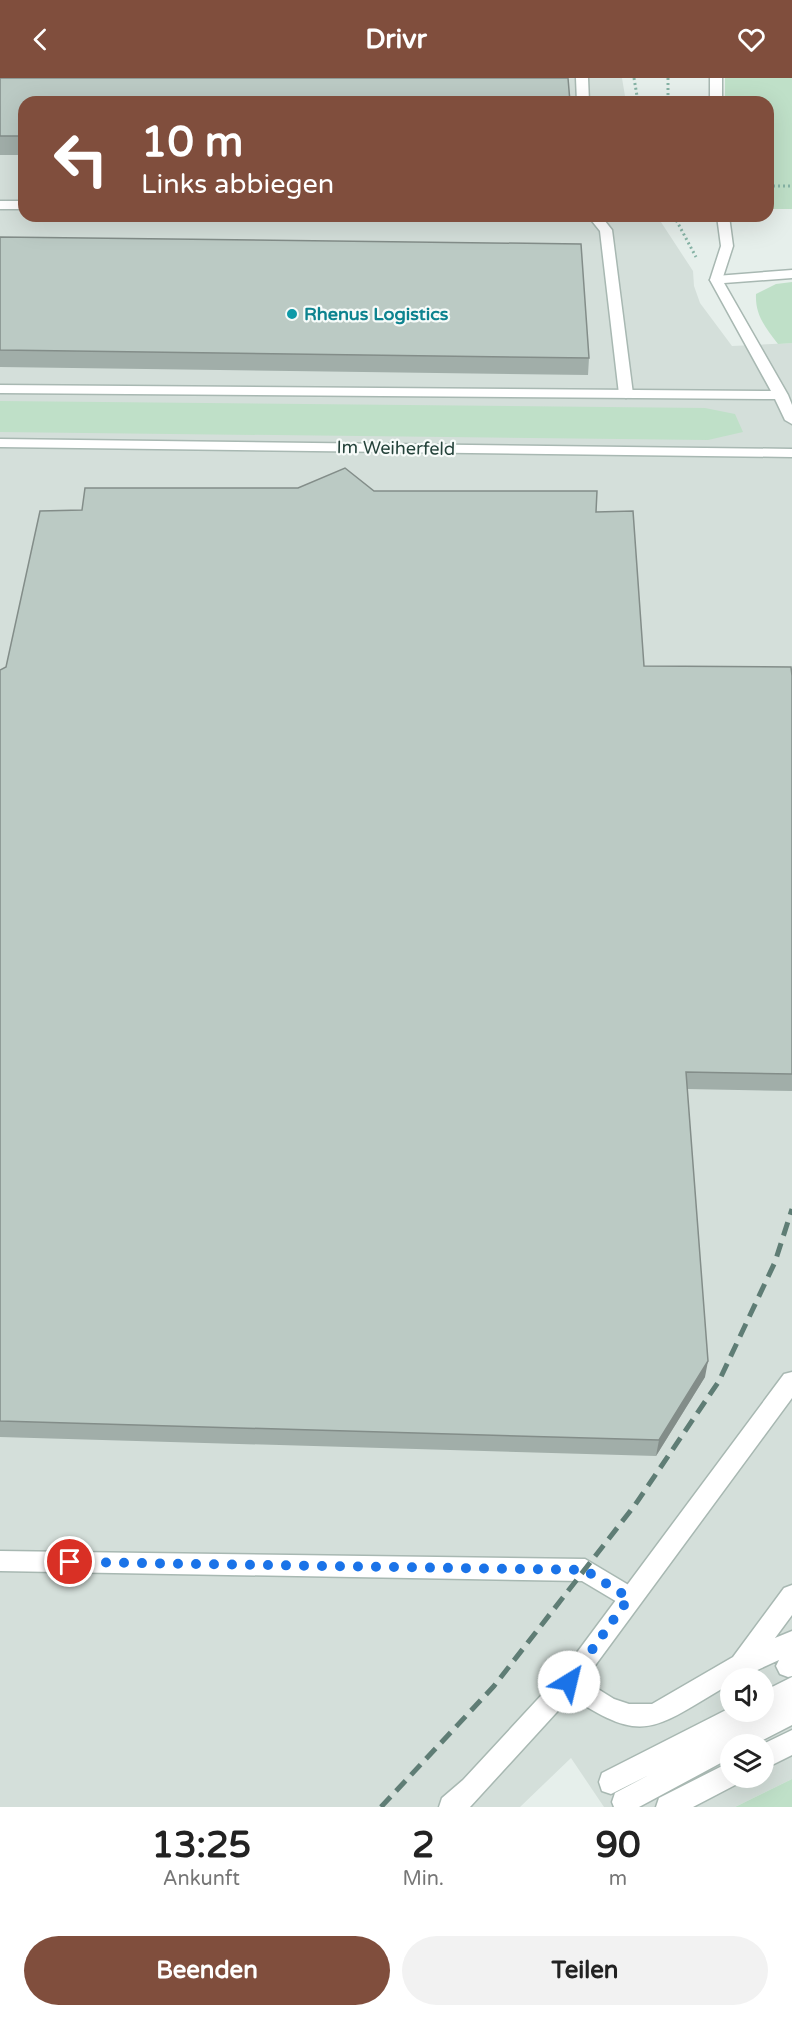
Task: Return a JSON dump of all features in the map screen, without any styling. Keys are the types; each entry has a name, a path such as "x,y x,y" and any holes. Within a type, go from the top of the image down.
{"street":[{"path":"582,78 583,96"},
{"path":"716,78 716,96"},
{"path":"0,205 18,205"},
{"path":"599,222 606,230 626,394"},
{"path":"724,222 727,246 716,280 728,309 781,395 792,420"},
{"path":"716,280 792,274"},
{"path":"0,389 781,395"},
{"name":"Im Weiherfeld","path":"0,443 792,453"},
{"path":"451,1807 472,1789 569,1682 792,1381"},
{"path":"0,1561 585,1570 629,1598"},
{"path":"741,1665 792,1597"},
{"path":"767,1630 792,1619"},
{"path":"569,1682 607,1708 629,1716 655,1714 741,1665 792,1642"},
{"path":"774,1692 791,1673"},
{"path":"751,1734 792,1712"},
{"path":"720,1750 618,1792 731,1722"},
{"path":"774,1752 792,1742"},
{"path":"668,1807 720,1779"}],"path":[{"path":"634,78 637,96"},
{"path":"668,78 668,96"},
{"path":"774,186 792,186"},
{"path":"677,222 694,254 716,280"}],"shaded area":[{"path":"0,78 622,78 625,96 18,96 18,222 661,222 693,271 694,286 700,303 732,346 792,343 792,1779 774,1788 774,1734 720,1734 720,1788 774,1788 735,1807 604,1807 571,1758 520,1807 0,1807"}],"green space":[{"path":"725,78 792,78 792,209 774,209 774,96 725,96"},
{"path":"792,282 792,343 778,344 759,315 756,294 776,284"},
{"path":"0,401 705,408 735,414 743,432 708,440 0,432"},
{"path":"792,1779 792,1807 735,1807 774,1788"}],"building":[{"path":"0,78 568,78 570,96 18,96 18,136 0,136"},
{"name":"Rhenus Logistics","path":"0,237 581,244 589,358 0,350"},
{"path":"345,468 374,491 597,491 596,512 633,511 644,666 791,667 792,1074 686,1072 708,1361 659,1440 0,1421 0,670 6,667 40,511 82,510 85,488 298,488"}],"railway":[{"path":"381,1807 494,1686 635,1505 719,1381 775,1262 792,1209"}],"place":[{"name":"Rhenus Logistics","path":"292,314"}],"route":[{"path":"70,1562 585,1570 602,1578 629,1598 569,1682"}]}
